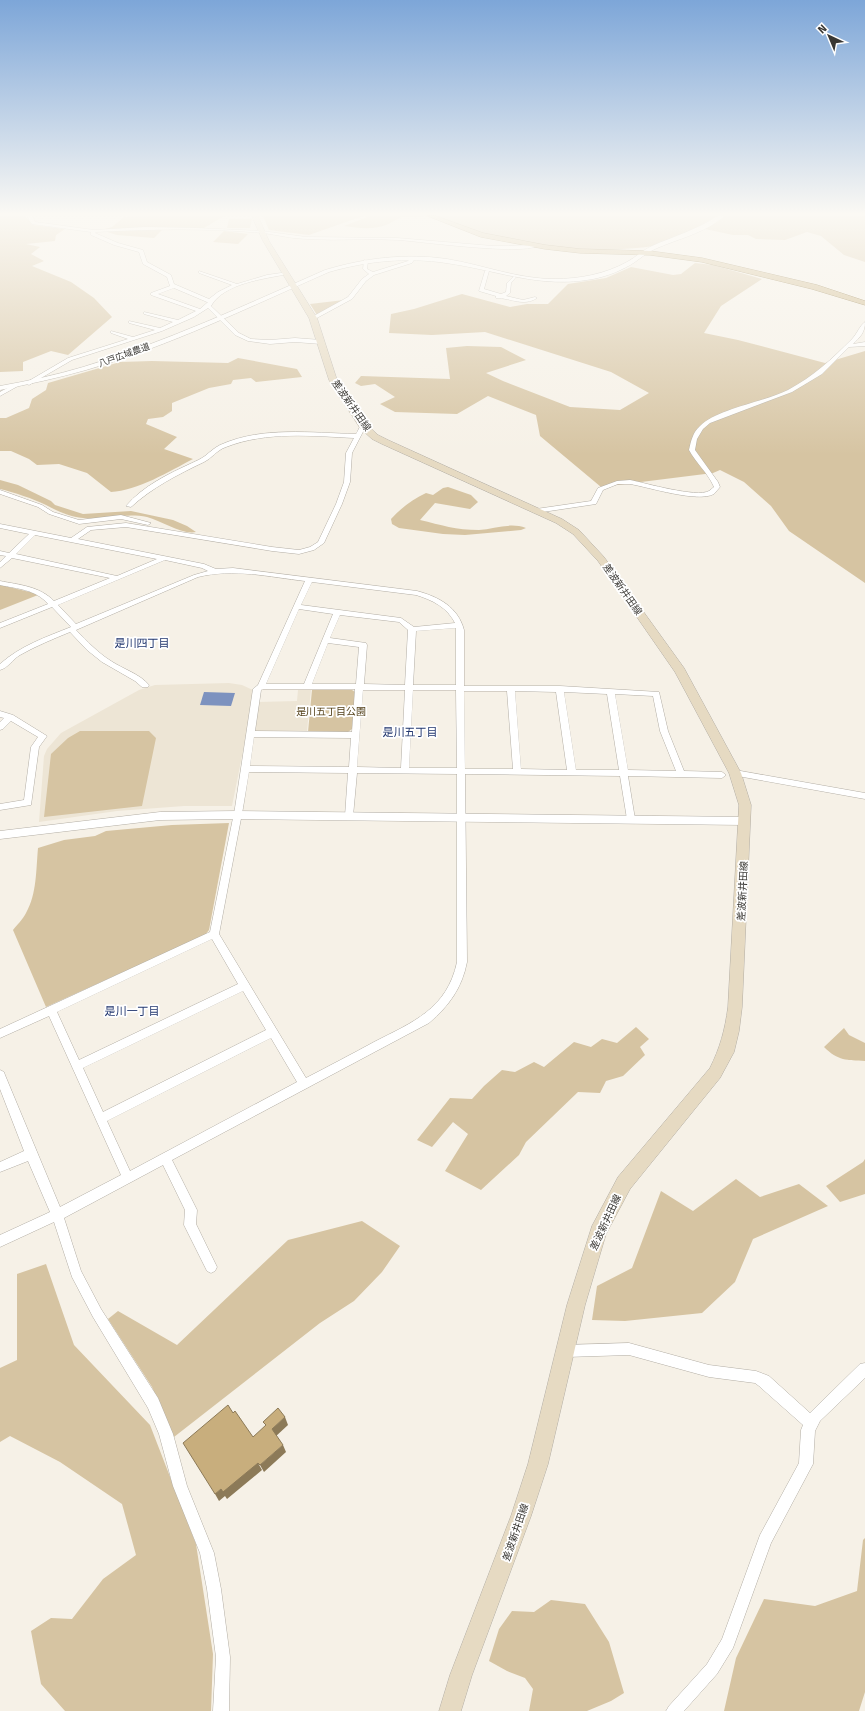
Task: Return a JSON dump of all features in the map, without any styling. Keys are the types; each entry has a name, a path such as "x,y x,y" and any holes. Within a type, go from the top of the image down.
{"main road":[{"name":"差波新井田線","path":"301,296 314,318 333,380 360,431 536,511 576,532 601,558 680,671 728,774 745,805 735,1007 732,1031 726,1052 715,1073 642,1159 611,1205 588,1261 538,1464 521,1516 461,1675 450,1711"},
{"path":"841,296 865,304"}],"street":[{"path":"158,296 201,312"},
{"path":"193,296 209,304 237,334 250,340 270,342 295,340 321,342"},
{"path":"29,383 70,359 135,339 201,312 216,296"},
{"name":"八戸広域農道","path":"0,388 29,383 115,360 269,296"},
{"path":"314,318 352,296"},
{"path":"491,300 500,296 523,302 534,298"},
{"path":"146,313 178,322"},
{"path":"131,322 160,330"},
{"path":"536,511 594,503 600,489 620,482 644,484 693,495 713,493 717,487 716,483 698,462 692,450 694,439 701,428 721,416 769,400 804,384 820,374 860,334 865,324"},
{"path":"113,332 135,339"},
{"path":"848,346 865,344"},
{"path":"0,394 15,386"},
{"path":"72,540 86,529 112,525 136,527 272,549 299,552 307,551 321,543 329,527 347,482 349,453 360,431 271,435 229,444 216,449 206,459 182,468 155,483 130,506"},
{"path":"0,492 40,506 51,513 79,522 126,518 167,528 174,531 174,533"},
{"path":"0,526 204,566 215,571"},
{"path":"0,566 33,533"},
{"path":"0,553 118,578"},
{"path":"0,626 163,559"},
{"path":"0,668 19,652 196,576 215,571 233,570 424,595 446,607 456,618 459,625 462,818 461,973 453,992 442,1007 426,1020 57,1215 0,1241"},
{"path":"261,686 309,580"},
{"path":"0,583 37,591 44,595 54,604 84,644 108,663 140,680 145,685"},
{"path":"297,607 401,620 412,629 459,625"},
{"path":"307,686 337,612"},
{"path":"405,771 412,629"},
{"path":"326,640 363,645 349,816"},
{"path":"304,1084 214,934 245,769 256,689 261,686 410,687 560,689 656,694 664,731 681,774"},
{"path":"511,689 517,773"},
{"path":"560,689 572,772"},
{"path":"611,692 631,819"},
{"path":"0,714 10,717 43,736 35,747 28,803 0,807"},
{"path":"0,727 10,717"},
{"path":"250,734 355,735"},
{"path":"245,769 461,773 572,772 623,774 728,774 865,796"},
{"path":"0,835 160,816 237,815 745,821"},
{"path":"0,1034 214,934"},
{"path":"77,1066 245,985"},
{"path":"51,1010 127,1177"},
{"path":"101,1118 274,1032"},
{"path":"0,1075 5,1102 31,1154 57,1215 76,1273 97,1313 153,1403 166,1434 180,1486 207,1553 214,1589 222,1657 221,1711"},
{"path":"0,1167 31,1154"},
{"path":"165,1158 191,1210 190,1225 211,1267"},
{"path":"566,1351 629,1349 709,1371 756,1377 764,1381 811,1423"},
{"path":"674,1711 712,1669 728,1643 765,1540 806,1464 808,1430 811,1423 815,1416 865,1369"}],"shaded area":[{"path":"229,683 242,685 255,691 232,806 184,806 117,811 39,822 44,756 47,749 61,733 139,690 155,685"},
{"path":"298,690 311,690 307,731 253,731 258,702 297,701"}],"green space":[{"path":"0,296 91,296 112,317 68,355 51,351 23,362 23,371 0,372"},
{"path":"456,296 469,296 510,307 527,304 548,304 556,296 736,296 721,306 704,333 738,340 825,363 865,351 865,583 789,531 771,506 744,482 720,470 713,473 601,487 540,436 536,415 488,396 457,414 395,412 380,404 395,397 375,384 361,386 355,383 361,376 450,379 446,348 467,346 501,347 526,360 486,373 570,407 620,410 649,393 611,372 485,332 432,335 389,333 391,314 414,309"},
{"path":"344,300 317,315 310,304"},
{"path":"238,358 297,369 302,377 256,382 251,378 233,380 231,384 209,388 172,403 172,411 163,417 148,419 146,424 177,437 164,449 193,459 132,488 111,492 87,473 59,464 37,465 29,459 11,451 0,451 0,418 6,418 29,408 32,399 46,390 48,383 120,362 152,361 228,363"},
{"path":"0,480 18,485 51,501 55,505 83,514 131,511 173,520 196,532 185,531 147,517 130,515 91,519 73,516 30,498 0,489"},
{"path":"448,487 471,495 478,502 470,509 435,503 420,520 449,527 471,530 508,526 520,526 526,528 521,530 465,535 443,534 399,528 392,524 391,519 412,501 426,493 433,495 443,488"},
{"path":"0,585 34,593 38,595 0,610"},
{"name":"是川五丁目公園","path":"312,690 352,690 355,692 352,729 348,732 308,732"},
{"path":"80,731 149,731 156,738 142,806 44,817 51,754 68,738"},
{"path":"229,823 209,930 205,935 46,1007 13,930 22,920 30,906 34,890 38,848 64,840 95,836 106,831 172,825"},
{"path":"636,1027 649,1039 640,1047 645,1055 623,1076 606,1081 600,1093 578,1092 526,1142 519,1155 481,1190 445,1171 468,1134 453,1122 432,1147 417,1140 450,1098 472,1099 502,1070 515,1072 534,1062 544,1067 574,1042 591,1047 602,1039 617,1043"},
{"path":"844,1028 849,1035 865,1043 865,1061 843,1059 829,1052 824,1047"},
{"path":"865,1159 865,1194 840,1202 826,1186 863,1162"},
{"path":"736,1179 760,1197 799,1184 828,1206 753,1239 735,1282 702,1313 625,1321 592,1320 597,1286 632,1268 661,1191 693,1211"},
{"path":"362,1221 400,1246 382,1272 354,1301 320,1323 174,1437 152,1387 108,1319 118,1311 177,1345 288,1240"},
{"path":"46,1264 74,1345 150,1425 196,1544 213,1654 211,1711 65,1711 41,1684 31,1631 51,1618 72,1619 103,1579 136,1555 122,1504 60,1462 10,1436 0,1442 0,1368 17,1360 17,1274"},
{"path":"865,1538 865,1692 859,1711 724,1711 736,1658 764,1599 815,1606 857,1591 863,1540"},
{"path":"551,1600 585,1604 609,1642 624,1693 611,1701 587,1711 529,1711 533,1689 525,1678 507,1671 489,1661 499,1629 512,1611 534,1612"}],"water":[{"path":"204,692 235,693 231,706 200,705"}],"building":[{"path":"228,1405 233,1413 235,1411 253,1437 266,1425 263,1422 278,1408 285,1417 272,1429 283,1445 260,1465 258,1463 223,1492 221,1489 215,1494 183,1443"}],"district":[{"name":"是川四丁目","path":"142,643"},
{"name":"是川五丁目","path":"410,732"},
{"name":"是川一丁目","path":"132,1011"}]}
